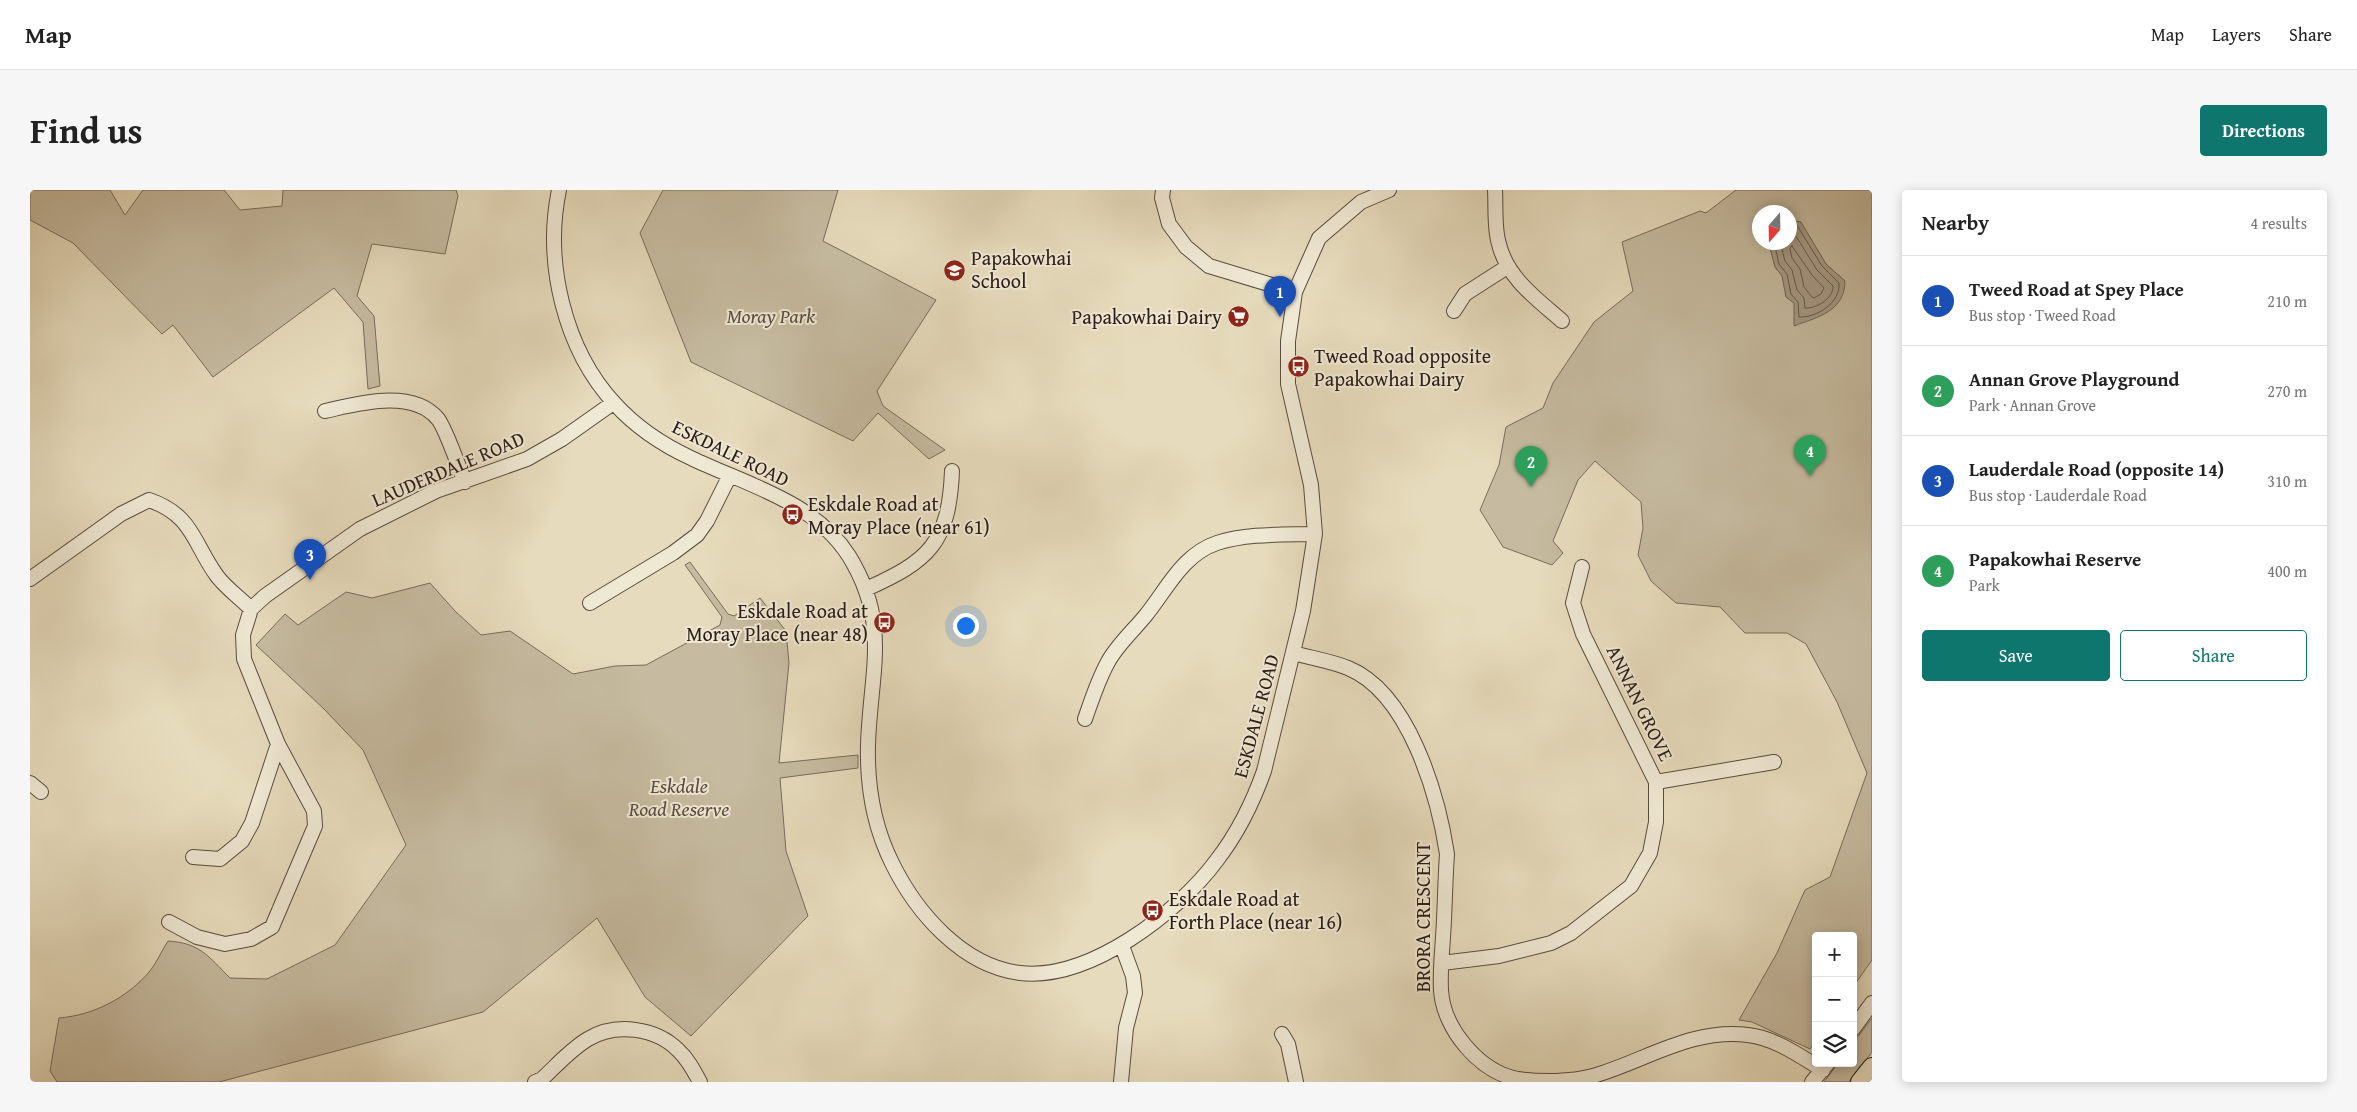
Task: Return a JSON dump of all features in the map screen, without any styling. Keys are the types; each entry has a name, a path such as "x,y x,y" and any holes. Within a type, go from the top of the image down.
{"main road":[{"path":"1860,1082 1872,1067"}],"street":[{"name":"ESKDALE ROAD","path":"559,190 553,227 555,266 561,296 581,352 594,376 614,403 645,431 668,446 784,500 816,520 841,544 866,589 876,628 876,653 868,740 869,786 874,811 892,863 912,896 936,927 969,955 1017,973 1040,974 1088,961 1122,946 1167,911 1203,877 1226,846 1255,794 1264,771 1293,653 1312,564 1315,534 1311,485 1288,384 1288,341 1296,292 1319,238 1361,202 1390,190"},
{"path":"1163,190 1162,198 1169,224 1186,247 1209,266 1296,292"},
{"path":"1495,190 1498,244 1507,267 1515,278 1562,321"},
{"path":"1454,311 1465,294 1507,267"},
{"path":"325,411 376,400 399,400 424,408 438,419 465,482"},
{"name":"LAUDERDALE ROAD","path":"251,609 265,596 360,529 436,491 527,459 562,440 614,403"},
{"path":"866,589 913,566 933,546 943,529 948,509 952,471"},
{"path":"590,603 673,553 697,534 707,521 730,475"},
{"path":"30,579 121,514 149,500 167,506 187,526 217,576 251,609 243,635 244,660 278,744 314,812 315,826 272,927 251,940 225,944 198,938 169,922"},
{"path":"1085,718 1109,660 1150,610 1162,591 1200,551 1217,543 1248,537 1315,534"},
{"name":"ANNAN GROVE","path":"1442,963 1500,956 1551,943 1571,933 1628,889 1650,853 1657,811 1656,782 1584,634 1573,603 1582,567"},
{"name":"BRORA CRESCENT","path":"1293,653 1349,668 1383,694 1400,714 1428,774 1445,838 1447,854 1441,991 1448,1018 1471,1052 1489,1065 1517,1079 1551,1081 1592,1076 1688,1040 1705,1036 1748,1035 1767,1040 1812,1060"},
{"path":"193,857 220,859 242,841 252,823 278,744"},
{"path":"1656,782 1774,762"},
{"path":"1121,1082 1126,1028 1135,993 1133,976 1122,946"},
{"path":"1857,1024 1872,1003"},
{"path":"540,1081 588,1039 599,1033 622,1029 647,1032 673,1045 685,1057 700,1082"},
{"path":"1282,1034 1288,1044 1296,1082"},
{"path":"1812,1082 1824,1067"}],"green space":[{"path":"30,190 110,190 125,215 143,190 224,190 240,210 282,206 283,190 456,190 458,196 445,254 372,244 357,296 374,316 380,386 368,389 363,322 334,288 213,377 173,325 162,334 73,243 30,220"},
{"name":"Moray Park","path":"663,190 838,190 823,241 936,300 877,391 883,406 945,450 929,459 878,413 853,441 691,362 640,233"},
{"path":"1736,190 1872,190 1872,960 1857,981 1857,932 1812,932 1812,1046 1810,1049 1752,1022 1739,1020 1777,953 1805,890 1830,877 1867,773 1837,702 1806,644 1787,633 1745,633 1720,607 1676,603 1651,581 1638,555 1643,528 1641,502 1595,461 1578,480 1553,541 1563,553 1552,565 1503,547 1480,510 1499,465 1506,427 1543,408 1553,383 1594,322 1633,291 1622,242 1700,211 1706,213","holes":["1752,205 1797,205 1797,222 1801,223 1826,264 1845,281 1794,303 1787,297 1782,275 1775,267 1771,250 1752,250"]},
{"name":"Eskdale Road Reserve","path":"690,562 728,614 734,616 760,598 786,631 789,663 779,763 858,755 858,768 780,778 786,851 808,916 691,1036 645,997 597,918 483,1012 219,1082 57,1082 50,1071 59,1018 97,1009 120,997 141,981 150,971 168,941 179,942 203,952 230,978 267,979 335,945 406,845 363,750 324,709 256,645 285,614 298,625 346,592 372,598 430,583 455,611 481,635 510,631 573,674 615,666 646,665 720,625 722,617 685,565"},
{"path":"1872,1018 1872,1052 1849,1082 1824,1082 1835,1067 1857,1067 1857,1038"}],"water":[{"path":"1797,221 1801,222 1826,264 1845,281 1844,291 1835,306 1829,311 1794,326 1794,303 1786,297 1782,276 1775,267 1771,250 1797,250"}],"place":[{"name":"Papakowhai School","path":"955,270"},
{"name":"Papakowhai Dairy","path":"1238,317"},
{"name":"Tweed Road at Spey Place","path":"1280,317"},
{"name":"Tweed Road opposite Papakowhai Dairy","path":"1298,367"},
{"name":"Papakowhai Reserve","path":"1810,476"},
{"name":"Annan Grove Playground","path":"1531,487"},
{"name":"Eskdale Road at Moray Place (near 61)","path":"792,515"},
{"name":"Lauderdale Road (opposite 14)","path":"310,580"},
{"name":"Eskdale Road at Moray Place (near 48)","path":"884,622"},
{"name":"Eskdale Road at Forth Place (near 16)","path":"1153,911"}]}
